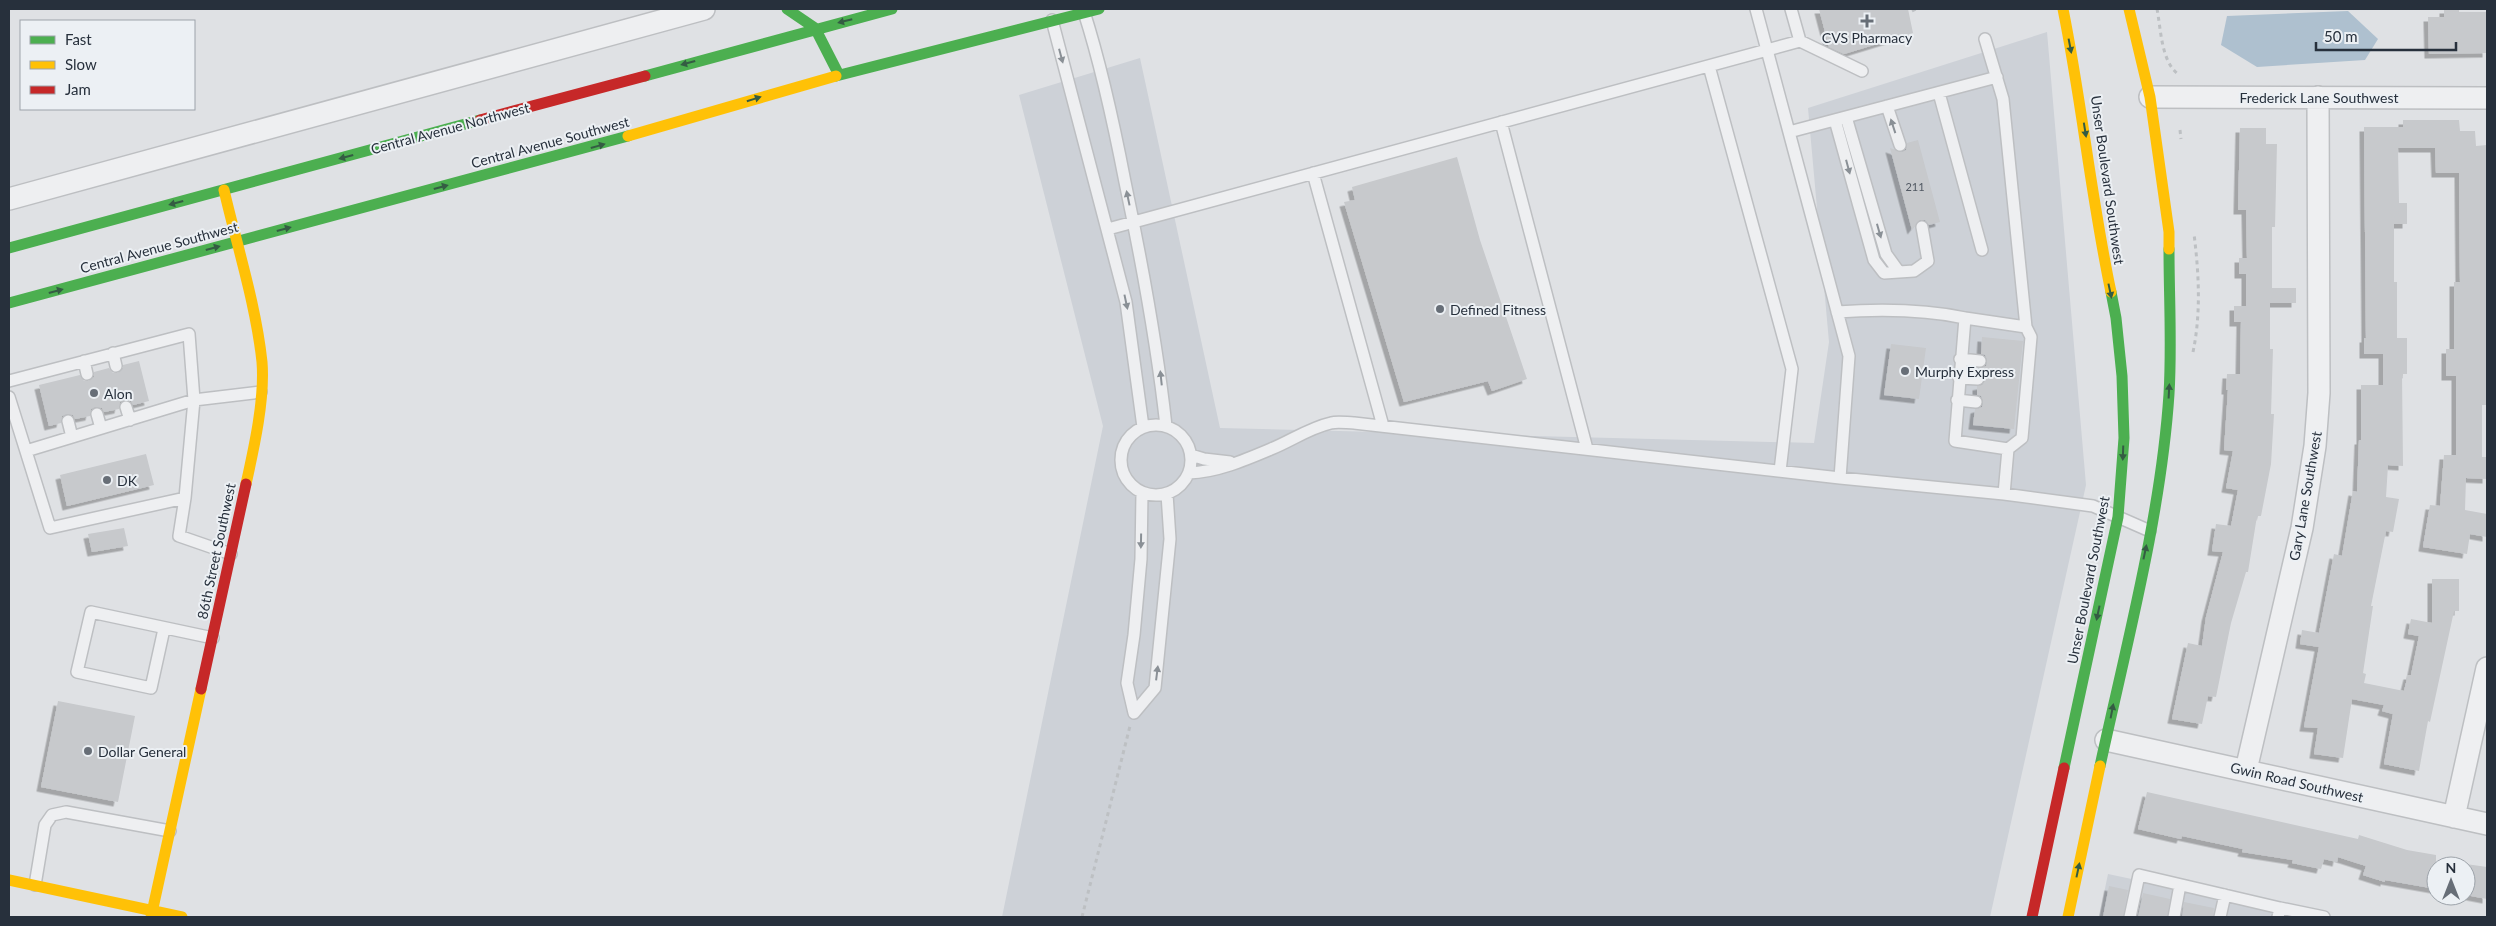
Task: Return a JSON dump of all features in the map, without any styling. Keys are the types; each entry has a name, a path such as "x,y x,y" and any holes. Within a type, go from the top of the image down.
{"main road":[{"path":"787,9 815,28 838,75"},
{"name":"Central Avenue Northwest","path":"9,248 815,28 892,9"},
{"name":"Central Avenue Southwest","path":"9,303 592,147 838,75 1052,22 1083,11 1100,9"},
{"name":"Unser Boulevard Southwest","path":"2032,917 2118,517 2124,447 2122,376 2116,318 2100,240 2078,82 2063,9"},
{"path":"2068,917 2150,531 2162,457 2169,392 2169,232 2150,97 2129,9"},
{"name":"86th Street Southwest","path":"151,914 251,460 261,392 262,364 256,325 224,190"},
{"path":"9,880 151,914 182,917"}],"street":[{"path":"9,199 704,9"},
{"name":"Frederick Lane Southwest","path":"2150,97 2487,98"},
{"name":"Gary Lane Southwest","path":"2246,770 2302,528 2315,446 2319,393 2318,97"},
{"path":"2454,817 2487,668"},
{"name":"Gwin Road Southwest","path":"2106,740 2487,824"}],"lane":[{"path":"1053,9 1052,22 1126,302 1144,427"},
{"path":"1756,9 1849,356 1840,478"},
{"path":"1791,9 1800,41"},
{"path":"1083,11 1110,110 1134,222 1151,308 1166,426"},
{"path":"1964,318 1955,441 2008,449 2022,438 2021,406 2025,364 2031,337 2026,327 2003,99 1985,39"},
{"path":"1108,229 1800,41 1862,71"},
{"path":"1709,66 1792,369 1780,471"},
{"path":"1789,132 1997,77"},
{"path":"1939,92 1982,250"},
{"path":"1887,106 1900,145"},
{"path":"1841,118 1874,260 1884,273 1914,271 1928,260 1922,227"},
{"path":"1501,122 1587,449"},
{"path":"1313,173 1383,426"},
{"path":"1837,312 1882,308 1946,314 2026,327"},
{"path":"9,381 189,334 194,400 185,498 179,536 231,554"},
{"path":"113,354 116,366"},
{"path":"1960,359 1980,361"},
{"path":"84,361 87,374"},
{"path":"55,369 58,381"},
{"path":"1959,378 1978,380"},
{"path":"26,451 194,400 261,392"},
{"path":"9,397 50,528 185,498"},
{"path":"1957,400 1976,402"},
{"path":"126,407 130,420"},
{"path":"98,414 101,428"},
{"path":"68,421 72,437"},
{"path":"1189,473 1206,472 1237,462 1271,449 1304,432 1332,423 1383,426 1840,478 2004,494 2093,506 2150,531"},
{"path":"1155,424 1166,426 1183,437 1191,455 1189,473 1176,489 1167,494 1150,495 1142,493 1132,486 1124,476 1120,465 1121,453 1125,442 1133,433 1155,424"},
{"path":"2004,494 2008,449"},
{"path":"1191,455 1204,460 1237,462"},
{"path":"1134,713 1127,683 1134,635 1141,559 1142,493"},
{"path":"1134,713 1156,688 1170,539 1167,494"},
{"path":"164,629 151,688 77,672 91,612 213,638"},
{"path":"35,885 45,825 52,815 66,812 170,831"},
{"path":"2130,917 2139,875 2225,895 2279,912 2324,917"},
{"path":"2174,917 2180,885"},
{"path":"2220,917 2225,895"}],"path":[{"path":"2157,9 2170,68 2178,74"},
{"path":"1082,917 1134,713"}],"shaded area":[{"path":"2047,32 2086,485 1990,917 1002,917 1103,426 1019,95 1140,58 1220,428 1814,443 1829,342 1808,108"},
{"path":"2108,874 2312,917 2099,917"}],"water":[{"path":"2348,11 2378,39 2365,60 2257,67 2221,45 2227,16"}],"building":[{"name":"CVS Pharmacy","path":"1819,9 1908,9 1913,33 1844,54 1829,47"},
{"path":"2444,9 2459,9 2459,12 2487,12 2487,53 2429,54 2428,17 2444,17"},
{"path":"2403,120 2459,120 2460,131 2475,131 2476,146 2487,145 2486,405 2482,405 2482,457 2487,457 2487,479 2466,478 2465,510 2487,514 2487,537 2470,534 2467,554 2423,547 2430,505 2440,506 2444,455 2456,455 2456,376 2446,376 2446,349 2454,349 2454,282 2460,282 2459,173 2436,173 2435,148 2398,148 2399,203 2407,203 2407,224 2394,224 2394,282 2397,282 2397,338 2407,338 2407,374 2402,374 2403,466 2388,465 2386,497 2399,499 2393,532 2386,531 2371,606 2373,606 2363,673 2366,674 2364,683 2404,691 2408,675 2411,675 2419,636 2408,634 2411,619 2432,623 2432,579 2459,579 2459,611 2454,611 2430,722 2428,721 2419,771 2384,764 2393,714 2382,711 2384,705 2352,699 2343,758 2314,754 2318,728 2304,727 2319,647 2300,644 2302,630 2319,633 2334,554 2342,556 2353,491 2357,492 2359,440 2361,440 2361,385 2383,385 2383,354 2364,354 2364,338 2366,338 2364,127 2403,127"},
{"path":"2240,128 2266,128 2266,144 2277,144 2275,227 2272,227 2272,288 2296,288 2296,303 2270,303 2270,349 2273,349 2271,414 2274,414 2271,464 2261,516 2257,516 2248,572 2246,572 2231,623 2216,697 2208,696 2202,724 2172,719 2188,643 2202,646 2206,617 2223,552 2212,551 2216,524 2231,526 2238,490 2226,488 2233,451 2224,450 2228,390 2226,390 2227,374 2240,374 2241,322 2234,322 2234,306 2246,306 2246,274 2239,274 2239,258 2247,258 2246,210 2238,210"},
{"path":"1918,140 1940,222 1929,225 1925,220 1920,220 1912,230 1890,148 1902,152 1906,150 1907,143"},
{"name":"Defined Fitness","path":"1457,157 1480,240 1527,379 1492,391 1488,381 1404,402 1344,202 1355,200 1352,187"},
{"name":"Murphy Express","path":"1982,337 2023,341 2014,429 1973,425 1975,409 1982,407 1983,402 1981,396 1977,395 1977,386 1982,385 1985,380 1984,375 1979,372 1979,368 1986,366 1987,361 1985,355 1981,354"},
{"name":"Murphy Express","path":"1891,344 1926,348 1919,399 1884,395"},
{"name":"Alon","path":"139,361 149,401 133,405 131,401 124,400 120,402 119,409 104,412 102,408 95,407 91,409 90,416 75,419 73,415 67,414 62,416 61,423 49,426 39,385 80,375 84,381 89,381 94,377 94,372 109,368 113,373 118,373 123,369 123,365"},
{"name":"DK","path":"146,454 154,485 67,506 60,475"},
{"path":"124,528 128,546 92,552 88,534"},
{"name":"Dollar General","path":"58,701 135,716 118,802 41,787"},
{"path":"2147,792 2358,839 2359,835 2407,850 2436,856 2426,856 2426,887 2385,880 2385,882 2363,875 2366,866 2338,857 2337,862 2324,859 2321,869 2292,863 2293,860 2242,852 2243,849 2182,836 2181,839 2138,829"},
{"path":"2476,865 2487,867 2487,899 2476,897"},
{"path":"2109,886 2128,890 2123,917 2103,917"},
{"path":"2143,893 2170,899 2167,917 2138,917"},
{"path":"2184,902 2214,908 2213,917 2182,917"}],"traffic: fast":[{"path":"787,9 815,28 839,75"},
{"path":"645,76 892,9"},
{"path":"836,76 1099,9"},
{"path":"9,248 480,120"},
{"path":"9,303 628,136"},
{"path":"2100,766 2151,534 2165,440 2170,358 2169,249"},
{"path":"2064,768 2118,517 2124,438 2122,376 2116,318 2111,292"}],"traffic: slow":[{"path":"2063,9 2111,292"},
{"path":"2129,9 2150,97 2169,232 2169,249"},
{"path":"628,136 836,76"},
{"path":"224,190 251,297 262,362 262,392 246,484"},
{"path":"151,917 201,689"},
{"path":"2068,917 2100,766"},
{"path":"9,880 182,917"}],"traffic: jam":[{"path":"480,120 645,76"},
{"path":"201,689 246,484"},
{"path":"2032,917 2064,768"}],"place":[{"name":"CVS Pharmacy","path":"1867,21"},
{"name":"Defined Fitness","path":"1440,309"},
{"name":"Murphy Express","path":"1905,371"},
{"name":"Alon","path":"94,393"},
{"name":"DK","path":"107,480"},
{"name":"Dollar General","path":"88,751"}]}
